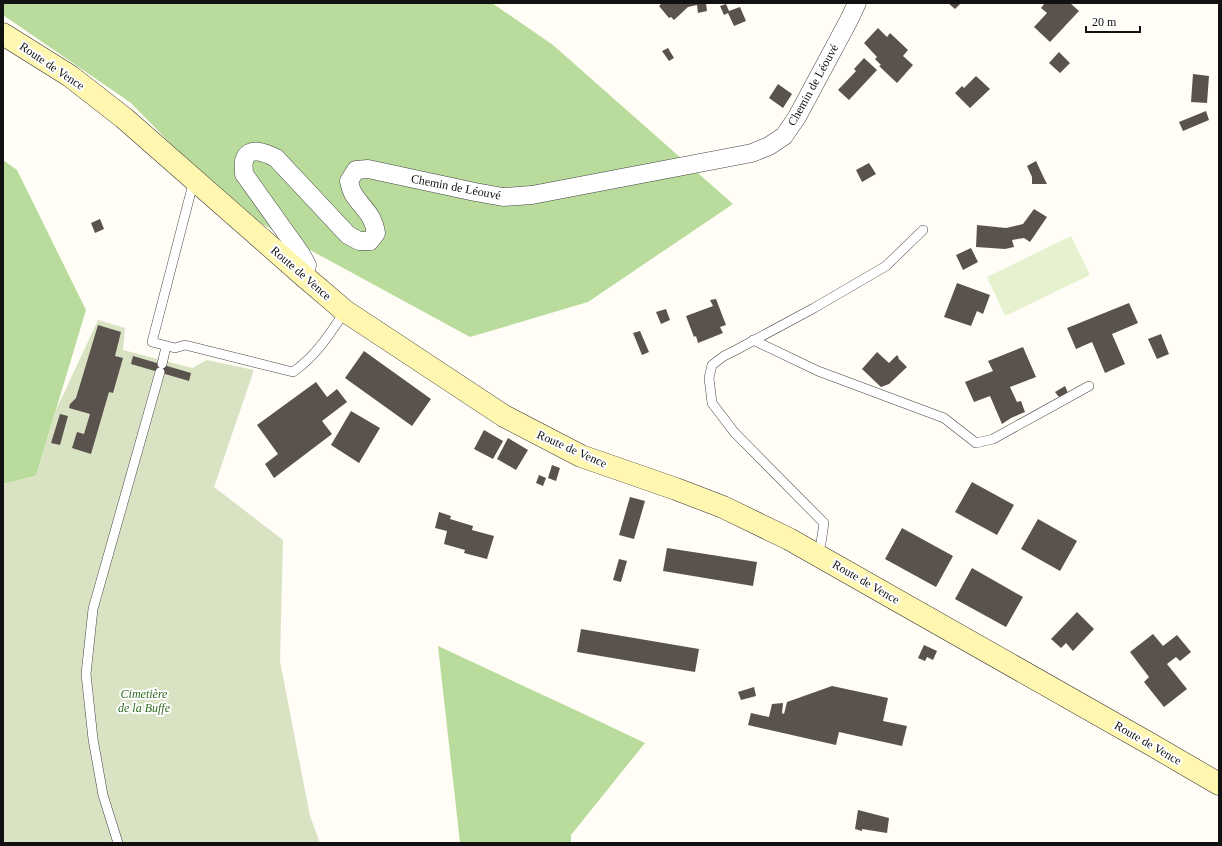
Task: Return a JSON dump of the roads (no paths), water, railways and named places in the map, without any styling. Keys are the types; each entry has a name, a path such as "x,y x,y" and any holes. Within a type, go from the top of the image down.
{"main road":[{"name":"Route de Vence","path":"3,34 70,76 124,118 304,277 345,311 504,416 582,456 723,507 789,538 1219,784"}],"street":[{"name":"Chemin de Léouvé","path":"304,277 307,265 301,254 244,174 243,162 246,155 256,151 264,152 276,158 348,235 359,241 370,241 376,233 375,224 353,194 349,181 356,170 368,169 503,197 532,195 752,153 769,146 784,136 797,117 857,3"}],"lane":[{"path":"194,179 152,342 166,347 175,348 185,345 293,372 303,365 326,340 345,311"},
{"path":"817,555 821,544 824,522 734,432 712,403 709,378 712,365 724,356 814,308 886,266 922,230"},
{"path":"754,340 818,371 944,418 976,443 993,439 1090,386"},
{"path":"118,843 103,795 92,739 86,674 93,609 166,347"}],"park label":[{"name":"Cimetière de la Buffe","path":"144,701"}]}
